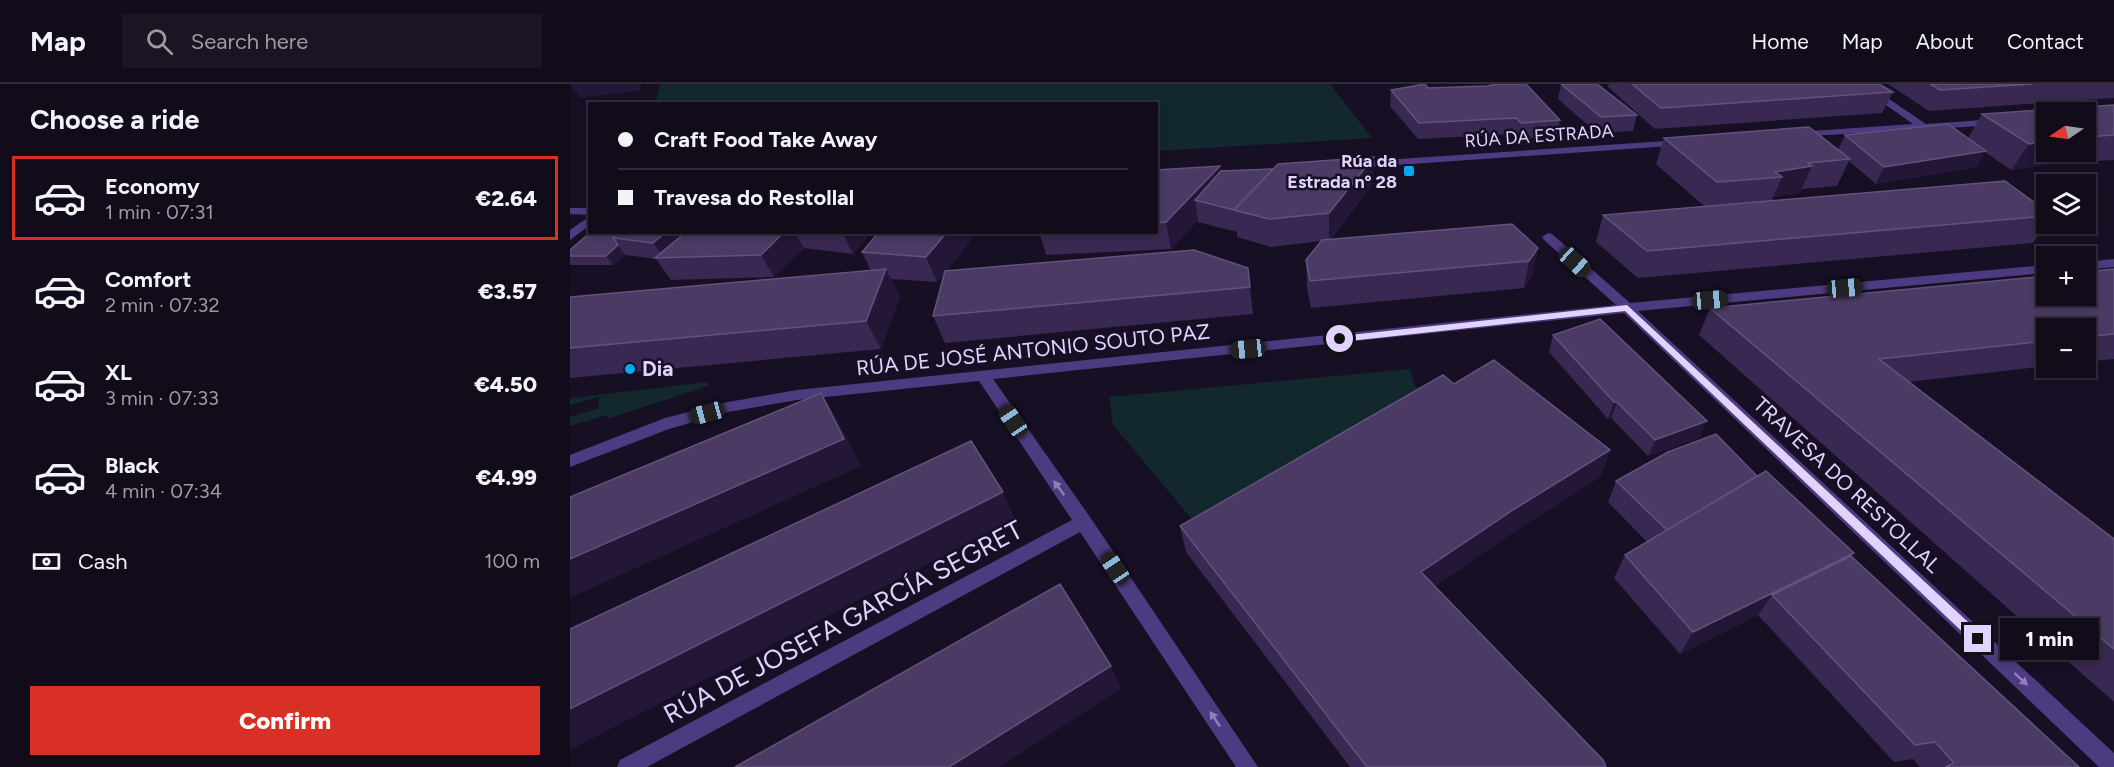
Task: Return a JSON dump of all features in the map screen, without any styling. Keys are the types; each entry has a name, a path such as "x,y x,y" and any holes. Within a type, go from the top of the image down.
{"street":[{"path":"1860,84 1924,127"},
{"path":"1782,136 2011,121"},
{"name":"RÚA DA ESTRADA","path":"1339,166 1687,143"},
{"path":"570,212 588,212"},
{"path":"570,236 588,221"},
{"name":"TRAVESA DO RESTOLLAL","path":"1548,237 1627,308 2114,767"},
{"path":"2096,265 2114,263"},
{"name":"RÚA DE JOSÉ ANTONIO SOUTO PAZ","path":"570,461 665,424 728,407 797,395 1627,308 2036,270"},
{"path":"984,377 1248,767"},
{"name":"RÚA DE JOSEFA GARCÍA SEGRET","path":"627,767 1084,522"}],"green space":[{"path":"661,84 1330,84 1372,138 1158,151 1158,102 655,102"},
{"path":"1410,369 1415,387 1421,388 1195,523 1113,425 1109,397"},
{"path":"708,382 708,386 608,419 607,415 570,426 570,417 599,408 599,397 570,405 570,398"}],"building":[{"path":"1425,84 1428,88 1526,84 1560,120 1521,123 1516,118 1419,123 1391,90"},
{"path":"1561,84 1597,84 1637,115 1601,117"},
{"path":"1632,84 1879,84 1893,92 1661,108"},
{"path":"1930,84 2033,84 1940,90"},
{"path":"2114,105 2114,135 2096,136 2096,106"},
{"path":"2036,110 2036,143 2029,144 1982,114"},
{"path":"1948,124 1986,151 1884,167 1845,135"},
{"path":"1809,127 1850,159 1808,163 1812,166 1775,172 1782,177 1717,182 1664,138"},
{"path":"1374,157 1329,213 1269,219 1234,210 1278,164"},
{"path":"1220,166 1166,222 1158,223 1158,170"},
{"path":"1273,169 1234,210 1195,200 1221,171"},
{"path":"2005,181 2036,204 2036,217 1647,251 1603,215"},
{"path":"1512,224 1538,248 1529,261 1310,281 1306,260 1322,240"},
{"path":"589,234 618,234 613,238 618,245 606,256 570,256 570,250"},
{"path":"618,234 664,234 653,243 613,238"},
{"path":"684,234 782,234 761,255 655,258"},
{"path":"877,234 945,234 926,257 862,252"},
{"path":"1194,250 1248,268 1250,287 933,316 945,271"},
{"path":"886,269 866,321 570,348 570,297"},
{"path":"2114,269 2114,334 2096,336 2096,318 2036,318 2036,342 1879,359 2114,539 2114,649 1710,308 2036,277 2036,306 2096,306 2096,271"},
{"path":"1600,319 1707,421 1655,440 1617,402 1614,402 1553,335"},
{"path":"1494,360 1610,450 1516,508 1421,572 1603,760 1606,767 1367,767 1180,526 1443,375 1454,384"},
{"path":"821,393 844,439 570,559 570,497"},
{"path":"1716,434 1757,476 1667,530 1616,481 1668,452"},
{"path":"971,441 1003,492 570,709 570,629"},
{"path":"1766,471 1854,553 1693,632 1625,555"},
{"path":"1851,556 2079,767 1945,767 1954,763 1935,742 1915,745 1772,595"},
{"path":"1060,584 1111,666 949,767 735,767"}],"place":[{"name":"Rúa da Estrada nº 28","path":"1409,171"},
{"name":"Dia","path":"630,369"}],"route":[{"path":"1340,339 1627,308 1978,639"}]}
